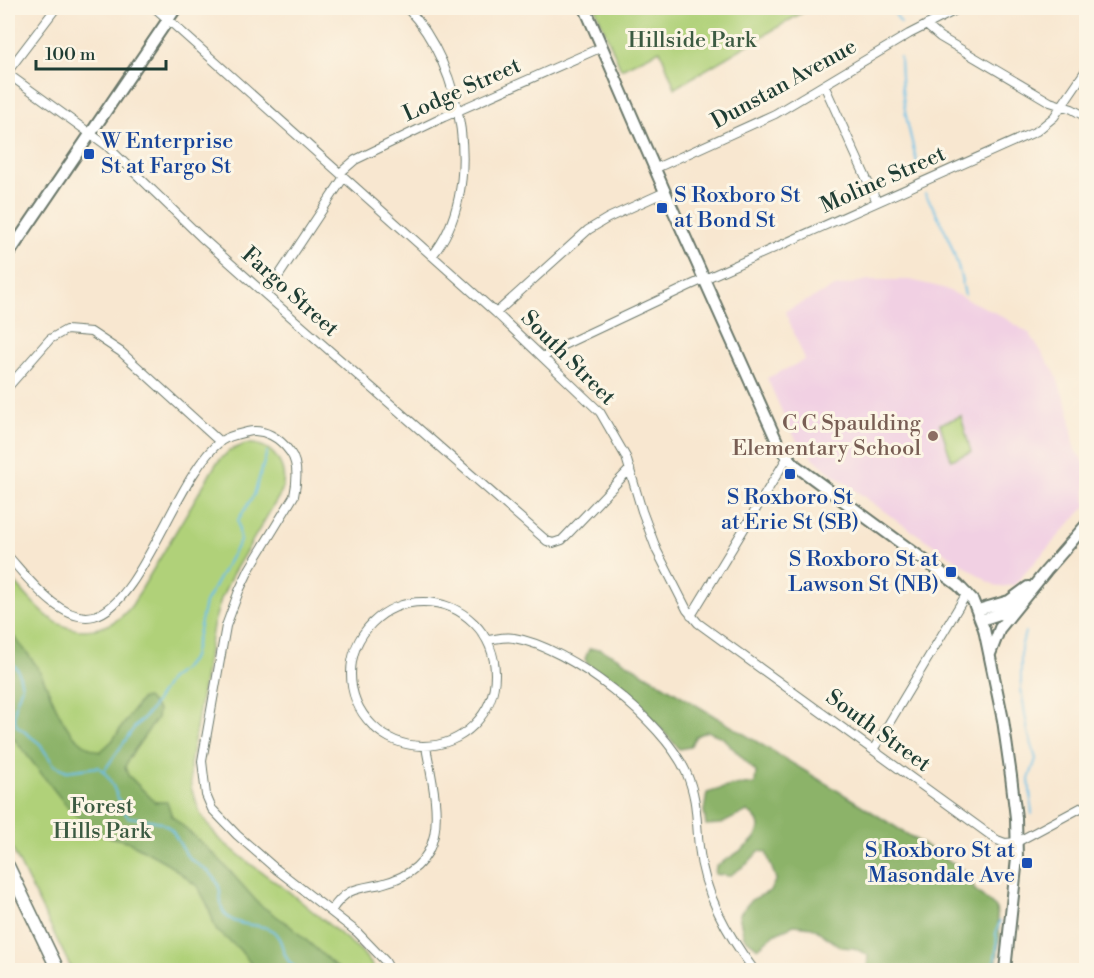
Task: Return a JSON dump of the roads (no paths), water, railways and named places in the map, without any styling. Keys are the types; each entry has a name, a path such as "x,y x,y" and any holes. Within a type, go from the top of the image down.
{"main road":[{"path":"8,866 58,970"}],"street":[{"path":"8,73 56,8"},
{"name":"South Street","path":"155,8 496,313 600,412 622,448 651,538 692,615 710,633 989,836 1005,843 1017,842"},
{"path":"8,255 176,8"},
{"path":"407,8 421,24 435,47 446,74 457,112 462,149 462,179 453,217 432,256"},
{"path":"585,8 664,192 774,437 787,458 967,593 980,615 1003,720 1017,842 1016,877 1005,970"},
{"name":"Dunstan Avenue","path":"654,169 751,126 926,25 960,8"},
{"path":"926,25 940,37 1041,97 1086,117"},
{"name":"Lodge Street","path":"342,175 355,160 602,47"},
{"name":"Moline Street","path":"544,357 553,350 704,279 1037,131 1046,125 1086,70"},
{"name":"Fargo Street","path":"8,73 91,133 266,295 547,541 553,543 562,540 630,469"},
{"path":"824,85 877,202"},
{"path":"266,295 342,175"},
{"path":"496,313 588,230 664,192"},
{"path":"8,387 50,339 66,330 91,332 121,352 220,442"},
{"path":"8,556 29,580 68,613 82,617 104,613 118,602 132,582 197,469 220,442 254,430 270,434 290,451 296,466 294,496 250,568 226,626 202,761 206,795 212,809 237,835 372,947 390,970"},
{"path":"692,615 787,458"},
{"path":"990,654 1000,628 1086,525"},
{"path":"980,615 1011,599 1046,571"},
{"path":"873,750 967,593"},
{"path":"421,602 441,604 459,612 476,624 487,640 495,664 492,696 486,711 463,735 448,742 426,747 415,747 394,741 376,730 356,704 351,683 352,661 359,640 381,616 400,606 421,602"},
{"path":"980,615 1016,609"},
{"path":"487,640 513,637 562,657 585,670 620,696 664,738 680,760 696,798 699,848 715,906 739,950 754,970"},
{"path":"331,911 350,891 397,879 412,871 430,847 437,826 437,808 426,747"},
{"path":"1017,842 1086,805"}],"waterway":[{"path":"891,8 901,23"},
{"path":"900,57 906,114 919,170"},
{"path":"925,194 950,243 965,295"},
{"path":"104,771 134,728 150,711 169,680 193,657 205,603 240,541 238,520 254,495 267,452"},
{"path":"1025,632 1021,648 1021,689 1028,732 1036,759 1029,779 1032,814"},
{"path":"8,658 18,670 22,686 14,717 17,726 39,743 54,765 67,771 98,767 104,772 128,817 155,821 168,827 190,858 215,878 225,914 234,921 273,931 279,938 287,959 301,970"},
{"path":"993,970 997,946 996,933 1000,921"}],"place":[{"name":"W Enterprise St at Fargo St","path":"89,154"},
{"name":"S Roxboro St at Bond St","path":"662,208"},
{"name":"C C Spaulding Elementary School","path":"933,436"},
{"name":"S Roxboro St at Erie St (SB)","path":"790,474"},
{"name":"S Roxboro St at Lawson St (NB)","path":"951,572"},
{"name":"S Roxboro St at Masondale Ave","path":"1027,863"}],"park label":[{"name":"Hillside Park","path":"692,40"},
{"name":"Forest Hills Park","path":"102,818"}]}
